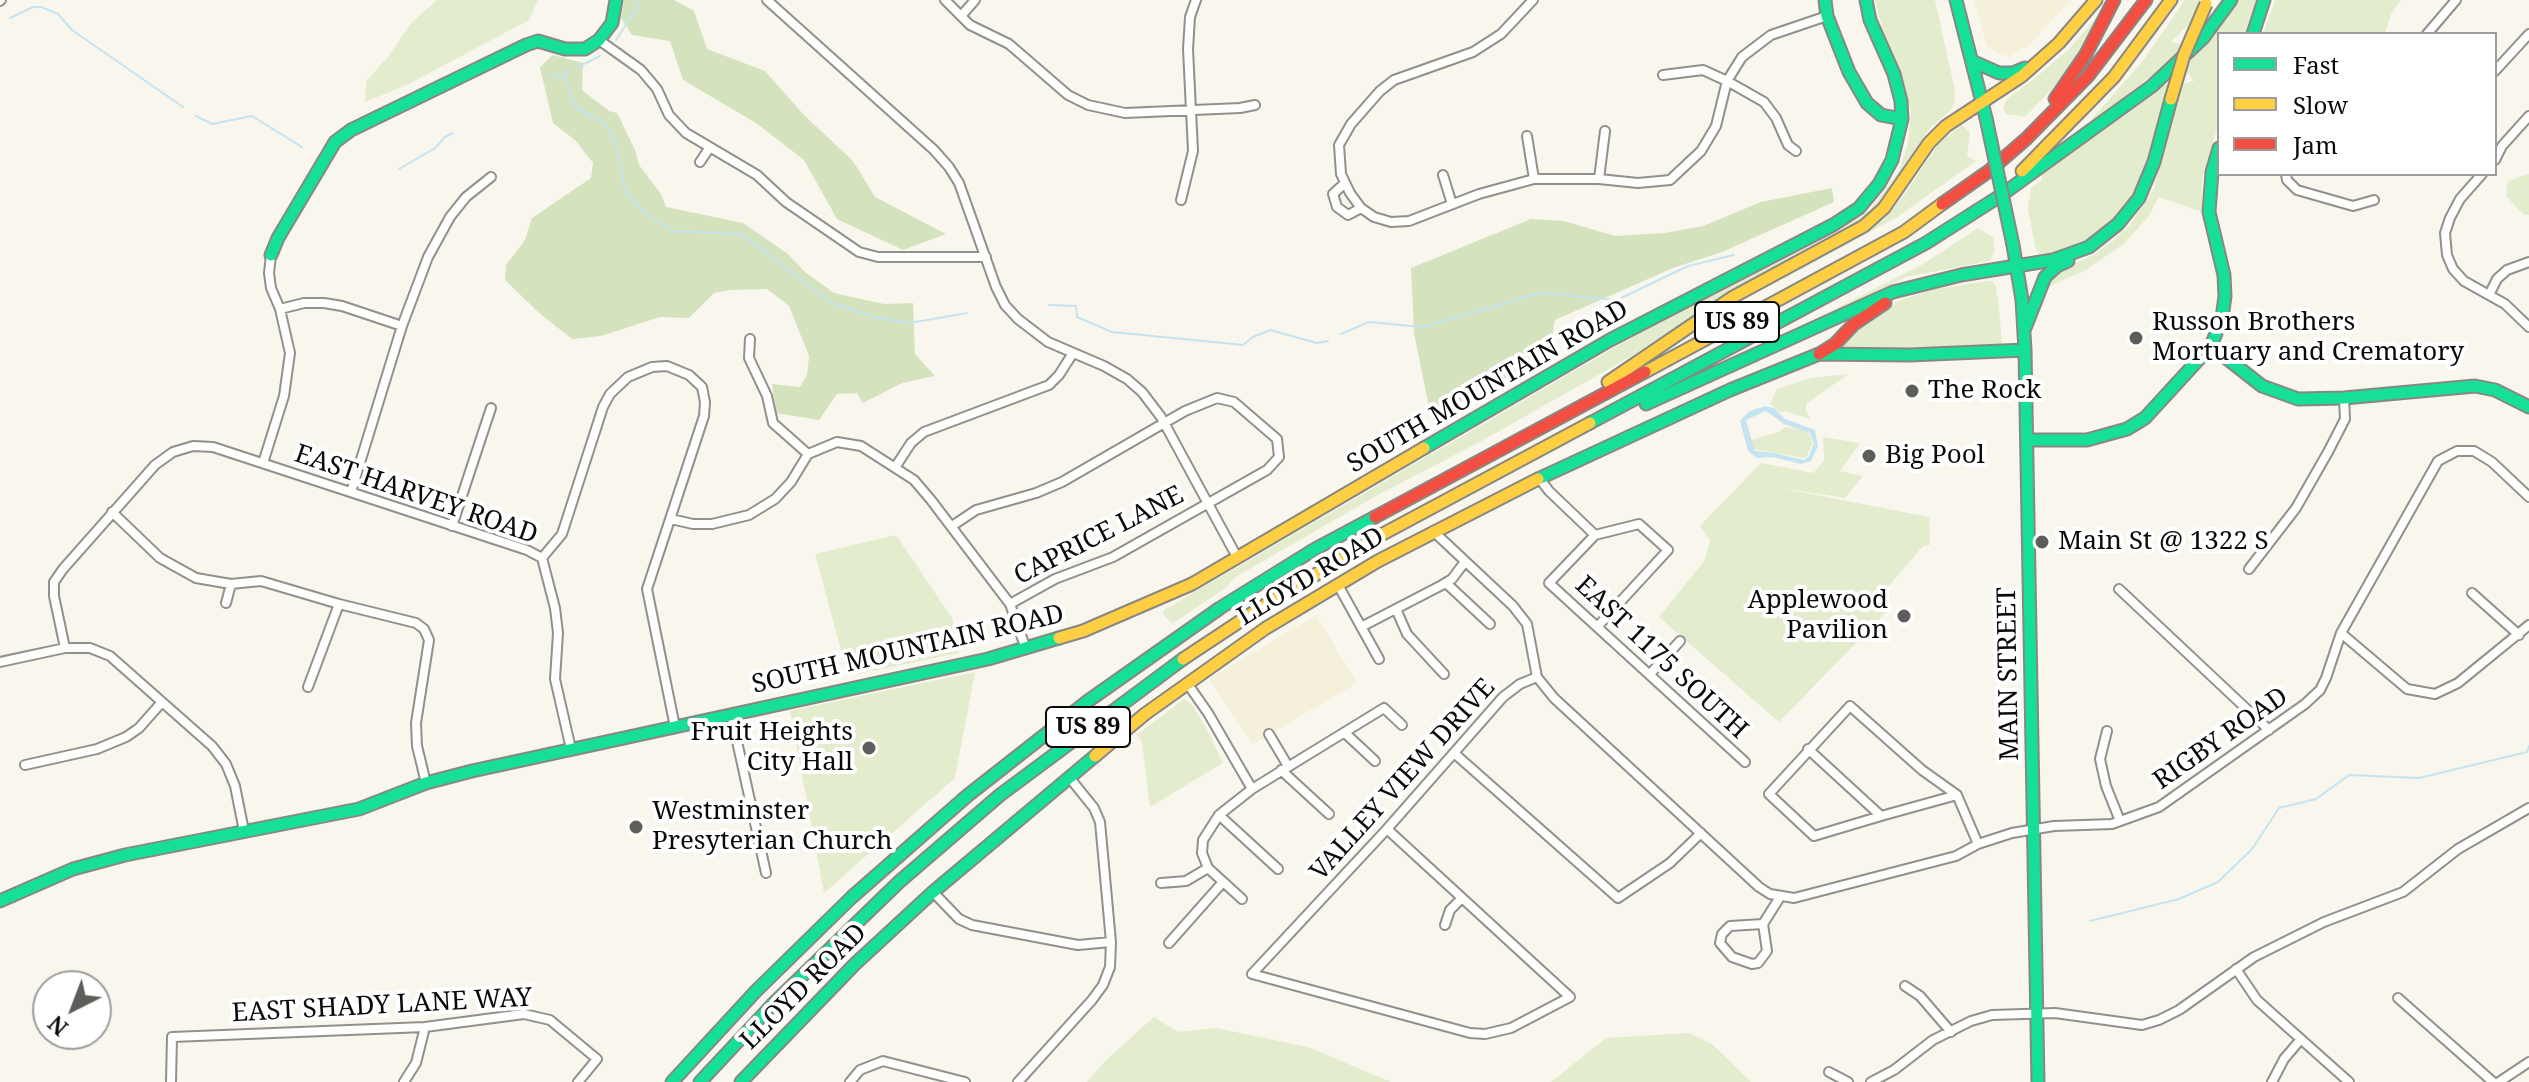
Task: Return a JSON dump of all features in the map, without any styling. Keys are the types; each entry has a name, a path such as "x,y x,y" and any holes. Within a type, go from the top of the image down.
{"main road":[{"path":"271,255 335,142 351,130 526,45 538,41 574,50 585,49 599,40 612,23 616,0"},
{"path":"1825,0 1827,16 1849,72 1867,103 1881,115 1902,119"},
{"path":"1956,0 1982,100"},
{"path":"1505,445 1598,389 1733,297 1864,226 1884,208 1929,143 1946,126 2022,76 2096,0"},
{"path":"1963,190 2055,99 2092,45 2114,0"},
{"name":"US 89","path":"672,1082 756,991 852,897 944,814 1032,743 1139,664 1234,600 1362,522 1878,247 1997,164 2105,56 2146,0"},
{"name":"US 89","path":"700,1082 772,1005 899,882 977,814 1093,723 1254,612 1351,553 1898,261 1962,219 2022,171 2081,114 2114,77 2171,0"},
{"path":"1962,219 2000,196 2152,86 2203,38 2231,0"},
{"path":"2254,32 2264,0"},
{"path":"2025,328 2045,277 2112,231 2139,198 2154,162 2184,55 2207,2"},
{"name":"SOUTH MOUNTAIN ROAD","path":"0,901 73,869 125,855 359,809 426,783 1026,649 1083,631 1192,584 1610,340 1859,208 1879,184 1892,160 1902,119 1894,74 1866,3"},
{"path":"1974,62 1999,73 2013,73 2039,60"},
{"name":"MAIN STREET","path":"1982,100 2018,265 2025,328 2038,1082"},
{"path":"2027,440 2087,440 2127,429 2145,418 2211,346 2222,318 2225,296 2224,275 2209,212 2212,172 2217,155"},
{"path":"1536,453 1893,292 1928,282 2053,260 2084,249"},
{"path":"1819,354 1835,344 1854,324 1903,290"},
{"path":"2211,346 2262,386 2298,399 2475,386 2495,390 2529,407"},
{"name":"LLOYD ROAD","path":"747,1080 818,1001 933,892 1069,777 1187,683 1266,628 1338,585 1433,531 1539,478 1730,390 1819,354 1910,355 2025,350"}],"street":[{"path":"767,0 949,167 959,183 996,287 1005,305 1018,319 1048,342 1104,366 1142,392 1164,423 1237,557"},
{"path":"945,0 970,25 1009,44 1068,95 1088,105 1125,113 1255,105"},
{"path":"961,16 975,0"},
{"path":"1181,200 1193,151 1188,49 1190,17 1196,0"},
{"path":"1533,0 1501,34 1473,52 1394,80 1351,124 1339,145 1341,174 1361,208 1374,217 1391,222 1409,221 1452,204 1534,179 1599,179 1638,183 1670,180 1701,151 1716,126 1727,81 1742,57 1771,35 1827,16"},
{"path":"2429,32 2456,0"},
{"path":"2497,69 2529,34"},
{"path":"599,40 641,70 657,89 669,115 677,124 757,175 786,202 859,252 878,257 986,257"},
{"path":"1663,75 1703,70 1764,102 1776,118 1788,145 1796,151"},
{"path":"2497,156 2529,116"},
{"path":"1599,179 1605,131"},
{"path":"1527,136 1534,179"},
{"path":"700,162 710,147"},
{"path":"1443,175 1452,204"},
{"path":"2286,176 2297,190 2353,206 2374,200"},
{"path":"2468,176 2473,184"},
{"path":"2480,176 2460,199 2450,218 2445,244 2453,269 2472,287 2505,304 2529,327"},
{"path":"351,492 402,326 428,257 450,217 466,197 491,177"},
{"path":"1345,183 1333,194 1337,207 1348,215 1361,208"},
{"path":"263,463 288,375 290,353 280,309 271,288 271,255"},
{"path":"2489,295 2497,279 2507,270 2529,262"},
{"path":"280,309 304,303 324,303 402,326"},
{"path":"750,339 749,358 767,396 773,423 808,454"},
{"path":"896,466 911,443 924,432 1049,385 1073,353"},
{"path":"542,558 562,534 603,407 617,385 652,367 667,366 689,375 702,387 704,416 647,589 675,727"},
{"name":"CAPRICE LANE","path":"952,526 976,510 1036,493 1062,482 1185,411 1217,398 1234,402 1277,439 1279,457 1267,470 1113,557 1055,579 1010,604"},
{"path":"2249,569 2296,508 2328,452 2345,419 2344,398"},
{"path":"452,526 491,408"},
{"path":"671,519 712,524 749,515 775,499 791,482 808,454 837,442 861,446 914,480 952,526 1010,604 1026,649"},
{"name":"EAST HARVEY ROAD","path":"65,648 50,580 155,465 173,452 193,446 213,447 542,558 555,608 558,633 555,679 571,749"},
{"name":"RIGBY ROAD","path":"1780,897 1794,898 1883,876 1956,856 1978,844 2033,829 2102,825 2159,807 2305,704 2320,690 2341,633 2438,461 2457,451 2474,451 2492,462 2529,497"},
{"path":"1539,478 1595,535 1639,524 1668,550 1598,626"},
{"path":"112,512 160,558 196,578 231,584 261,581 416,623 424,629 429,640 416,723 417,746 426,783"},
{"path":"1433,531 1513,606 1527,624 1537,677 1554,698 1759,887 1780,897 1763,924 1767,951 1758,963 1732,957 1720,943 1725,930 1730,926 1763,924"},
{"name":"EAST 1175 SOUTH","path":"1595,535 1549,583 1745,762"},
{"path":"1361,627 1446,583 1464,563"},
{"path":"1446,583 1490,624"},
{"path":"226,603 231,584"},
{"path":"1338,585 1379,659"},
{"path":"2119,589 2269,730"},
{"path":"2472,593 2519,635"},
{"path":"308,687 339,604"},
{"path":"1396,609 1407,634 1444,674"},
{"path":"2341,633 2407,689 2435,694 2458,683 2529,625"},
{"path":"1650,674 1680,641"},
{"path":"0,662 65,648 90,648 110,656 212,746 226,764 235,786 244,831"},
{"name":"VALLEY VIEW DRIVE","path":"1462,898 1570,997 1511,1028 1485,1034 1470,1033 1252,974 1387,829 1503,697 1520,684 1537,677"},
{"path":"1187,683 1252,789"},
{"path":"25,765 97,749 118,741 139,728 162,702"},
{"path":"1957,795 1814,836 1769,794 1850,706 1922,770 1957,795 1978,844"},
{"path":"1242,899 1208,868 1202,853 1203,840 1219,815 1252,789 1384,708 1402,725"},
{"path":"731,714 766,873"},
{"path":"2107,731 2100,759 2106,786 2120,821"},
{"path":"1345,733 1375,761"},
{"path":"1269,734 1285,768 1329,814"},
{"path":"1808,749 1881,816"},
{"path":"1454,753 1618,898 1670,863 1701,833"},
{"path":"1018,1082 1103,985 1110,967 1111,942 1100,822 1094,808 1069,777"},
{"path":"1871,1082 1887,1075 1933,1040 1971,1021 1992,1015 2038,1012 2142,1025 2179,1010 2254,957 2324,922 2403,892 2458,849 2529,808"},
{"path":"1219,815 1278,869"},
{"path":"1387,829 1462,898 1450,910 1445,925"},
{"path":"1161,883 1186,881 1208,868"},
{"path":"1169,943 1223,882"},
{"path":"933,892 959,919 972,925 1078,945 1111,942"},
{"path":"2236,969 2257,1000 2349,1082"},
{"path":"1905,986 1920,996 1951,1032"},
{"path":"2398,998 2496,1082 2529,1062"},
{"name":"EAST SHADY LANE WAY","path":"171,1082 172,1037 425,1027 509,1015 539,1015 560,1027 597,1059 578,1082"},
{"path":"404,1082 416,1063 425,1027"},
{"path":"2272,1082 2284,1059 2301,1039"},
{"path":"850,1082 860,1070 883,1061 965,1082"},
{"path":"1829,1072 1848,1082"}],"shaded area":[{"path":"1974,0 2071,0 2028,46 2010,56 1987,46"},
{"path":"1316,615 1357,683 1253,744 1209,679"}],"green space":[{"path":"437,0 538,0 529,20 407,85 365,102 366,81 388,57 411,23"},
{"path":"624,0 674,0 694,11 707,49 765,71 805,116 853,161 875,197 946,234 903,250 837,219 804,160 756,123 683,80 670,41 632,35 621,18"},
{"path":"1875,0 1935,0 1956,100 1951,110 1929,129 1884,199 1854,226 1738,288 1628,358 1234,578 1227,587 1172,624 1163,614 1164,610 1653,325 1832,235 1870,210 1899,171 1908,143 1911,112 1904,81 1883,30"},
{"path":"2185,0 2201,0 2190,23 2171,42 2183,44 2180,54 2082,130 2142,62"},
{"path":"2238,0 2257,0 2248,32 2217,32 2217,129 2202,179 2202,212 2159,197 2148,217 2125,243 2086,270 2048,287 2050,281 2065,268 2093,255 2111,242 2129,226 2147,200 2154,188 2181,84 2194,81 2186,71 2191,60"},
{"path":"2275,0 2401,0 2391,14 2386,32 2264,32"},
{"path":"2100,13 2075,59 2050,91 2025,117 2006,114 2003,107 2007,99 2068,50"},
{"path":"553,55 583,63 582,90 609,111 617,113 639,165 661,194 666,207 743,223 788,254 805,272 834,293 884,304 913,303 915,354 935,376 902,383 863,403 857,393 837,394 819,420 776,413 772,384 800,387 807,375 809,356 789,306 767,289 714,293 689,318 660,317 601,336 572,339 538,312 505,280 506,265 525,240 532,218 591,178 593,163 576,141 553,123 540,67"},
{"path":"2165,83 2168,86 2150,158 2132,198 2102,231 2079,245 2041,257 2035,246 2028,209 2031,188 2055,163"},
{"path":"1962,125 1970,132 1967,156 1976,161 1897,217 1770,287 1883,220 1940,142"},
{"path":"2529,174 2529,215 2524,215 2506,196 2508,181"},
{"path":"1832,188 1834,202 1722,252 1673,268 1555,320 1549,355 1449,408 1429,407 1414,333 1411,268 1531,219 1564,221 1615,236 1664,233 1703,226 1761,202"},
{"path":"1978,228 1993,237 1995,251 1990,261 1906,277 1731,362 1923,264"},
{"path":"1993,281 1996,287 1999,307 2002,344 1996,348 1920,352 1839,350 1860,328 1898,301 1936,289"},
{"path":"1849,374 1807,403 1805,409 1810,419 1785,411 1781,413 1770,404 1777,389 1811,378"},
{"path":"1785,427 1805,430 1810,435 1813,442 1807,456 1803,458 1754,449 1751,440 1779,432"},
{"path":"1823,437 1860,443 1840,471 1863,476 1845,498 1775,487 1929,517 1930,545 1923,546 1874,603 1885,613 1779,722 1659,617 1705,560 1710,540 1700,526 1761,463 1813,473 1824,461"},
{"path":"896,535 952,618 959,653 848,676 815,554"},
{"path":"975,672 955,778 824,893 790,711"},
{"path":"1184,699 1191,703 1223,763 1150,807 1142,742 1137,735"},
{"path":"1154,1017 1178,1032 1216,1028 1308,1047 1391,1082 1087,1082 1105,1061"},
{"path":"1689,1033 1712,1044 1751,1082 1551,1082 1606,1038"}],"water":[{"path":"1765,406 1774,408 1785,419 1815,430 1818,446 1811,461 1801,464 1772,457 1757,458 1748,451 1740,421 1748,412","holes":["1766,411 1784,424 1810,433 1814,443 1804,460 1755,451 1746,420"]}],"waterway":[{"path":"616,40 636,9 637,0"},
{"path":"10,18 33,7 58,14 72,30 183,107"},
{"path":"580,66 600,56"},
{"path":"570,67 564,75 575,107 604,123 616,142 625,191 646,214 673,231 741,234 832,303 873,317 910,323 967,313"},
{"path":"551,76 561,75"},
{"path":"196,116 212,124 252,116 302,147"},
{"path":"399,169 435,148 453,133"},
{"path":"1341,334 1369,322 1423,327 1540,293 1617,300 1688,266 1734,255"},
{"path":"1049,305 1076,306 1077,317 1112,332 1243,345 1270,330 1317,343 1328,341"},
{"path":"2090,921 2179,899 2218,882 2252,849 2279,808 2316,799 2349,775 2419,778 2527,752 2529,746"}],"traffic: fast":[{"path":"271,255 335,142 351,130 526,45 538,41 565,49 585,49 599,40 612,23 616,0"},
{"path":"1825,0 1827,16 1849,72 1867,103 1881,115 1902,119"},
{"path":"1424,448 1610,340 1833,225 1859,208 1879,184 1892,160 1902,119 1894,74 1870,20 1866,0"},
{"path":"1956,0 1986,118"},
{"path":"1590,423 1926,243 2000,196 2152,86 2203,38 2231,0"},
{"path":"2254,32 2264,0"},
{"path":"1974,62 1999,73 2013,73 2025,68"},
{"path":"1646,404 1893,292 1961,275 2053,260 2089,247 2118,224 2139,198 2154,162 2171,99"},
{"path":"1986,118 2013,245"},
{"path":"2027,440 2087,440 2127,429 2145,418 2211,346 2222,318 2225,296 2224,275 2209,212 2212,172 2217,155"},
{"path":"2013,245 2022,300 2025,350 2038,1082"},
{"path":"2025,328 2045,277 2068,261"},
{"path":"2211,346 2262,386 2298,399 2475,386 2495,390 2529,407"},
{"path":"1538,479 1730,390 1819,354 1910,355 2025,350"},
{"path":"672,1082 756,991 852,897 967,796 1088,701 1220,608 1315,549 1375,517"},
{"path":"0,901 73,869 125,855 359,809 426,783 472,771 988,659 1059,638"},
{"path":"700,1082 772,1005 899,882 1000,795 1183,659"},
{"path":"741,1082 855,964 933,892 1095,756"}],"traffic: slow":[{"path":"1608,382 1733,297 1864,226 1884,208 1929,143 1946,126 2022,76 2059,43 2096,0"},
{"path":"2022,171 2114,77 2171,0"},
{"path":"2171,99 2184,55 2206,4"},
{"path":"1645,372 1904,232 1942,204"},
{"path":"1183,659 1381,535 1590,423"},
{"path":"1059,638 1083,631 1192,584 1424,448"},
{"path":"1095,756 1145,714 1266,628 1378,561 1538,479"}],"traffic: jam":[{"path":"2055,99 2086,54 2114,0"},
{"path":"1942,204 1989,171 2026,139 2088,76 2146,0"},
{"path":"1819,354 1885,303"},
{"path":"1375,517 1645,372"}],"place":[{"name":"Russon Brothers Mortuary and Crematory","path":"2136,338"},
{"name":"The Rock","path":"1912,391"},
{"name":"Big Pool","path":"1869,456"},
{"name":"Main St @ 1322 S","path":"2042,542"},
{"name":"Applewood Pavilion","path":"1904,616"},
{"name":"Fruit Heights City Hall","path":"869,748"},
{"name":"Westminster Presyterian Church","path":"636,827"}]}
